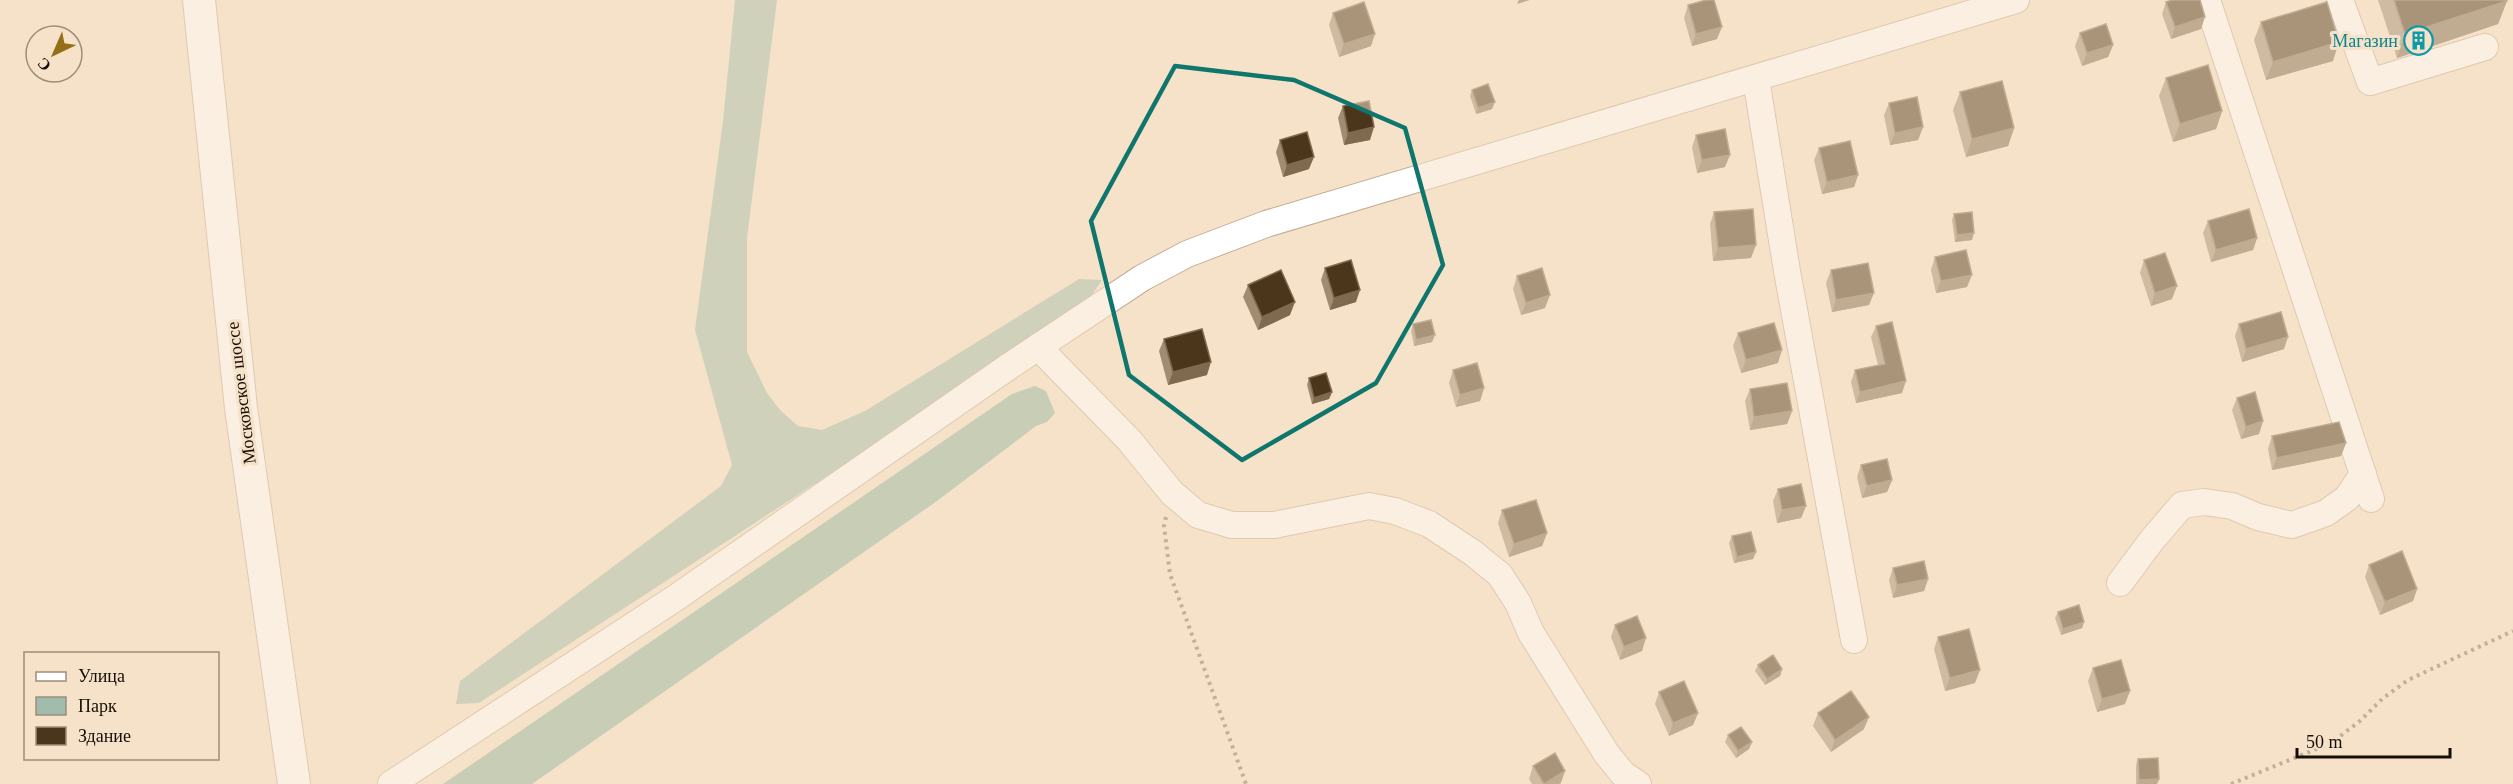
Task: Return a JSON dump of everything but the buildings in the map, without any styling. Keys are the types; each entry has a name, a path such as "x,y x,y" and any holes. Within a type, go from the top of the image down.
{"main road":[{"name":"Московское шоссе","path":"199,0 241,408 294,784"}],"street":[{"path":"391,784 674,599 1038,347 1142,278 1187,254 1222,239 2016,0"},
{"path":"2207,0 2371,499"},
{"path":"2340,0 2370,82 2485,47"},
{"path":"1756,80 1789,282 1854,640"},
{"path":"1038,347 1129,440 1172,494 1198,515 1232,525 1274,525 1369,506 1395,511 1429,524 1473,553 1500,575 1518,603 1531,633 1606,753 1623,774 1638,784"},
{"path":"2121,584 2152,540 2182,505 2204,502 2232,506 2258,517 2292,525 2326,513 2347,498 2363,474"}],"path":[{"path":"1172,494 1164,526 1170,574 1246,784"},
{"path":"2231,784 2331,743 2408,680 2513,631"}],"highlighted area":[{"path":"1175,66 1294,80 1405,128 1443,265 1376,383 1242,460 1129,375 1091,221"}],"green space":[{"path":"735,0 777,0 747,238 747,352 767,393 780,410 798,426 822,430 865,411 1079,279 1102,280 1089,299 833,472 479,703 456,704 460,681 721,486 732,465 695,330 723,121"},
{"path":"1035,386 1046,391 1055,413 1047,422 1036,426 937,501 532,784 443,784 1012,394"}],"place":[{"name":"Магазин","path":"2419,41"}]}
